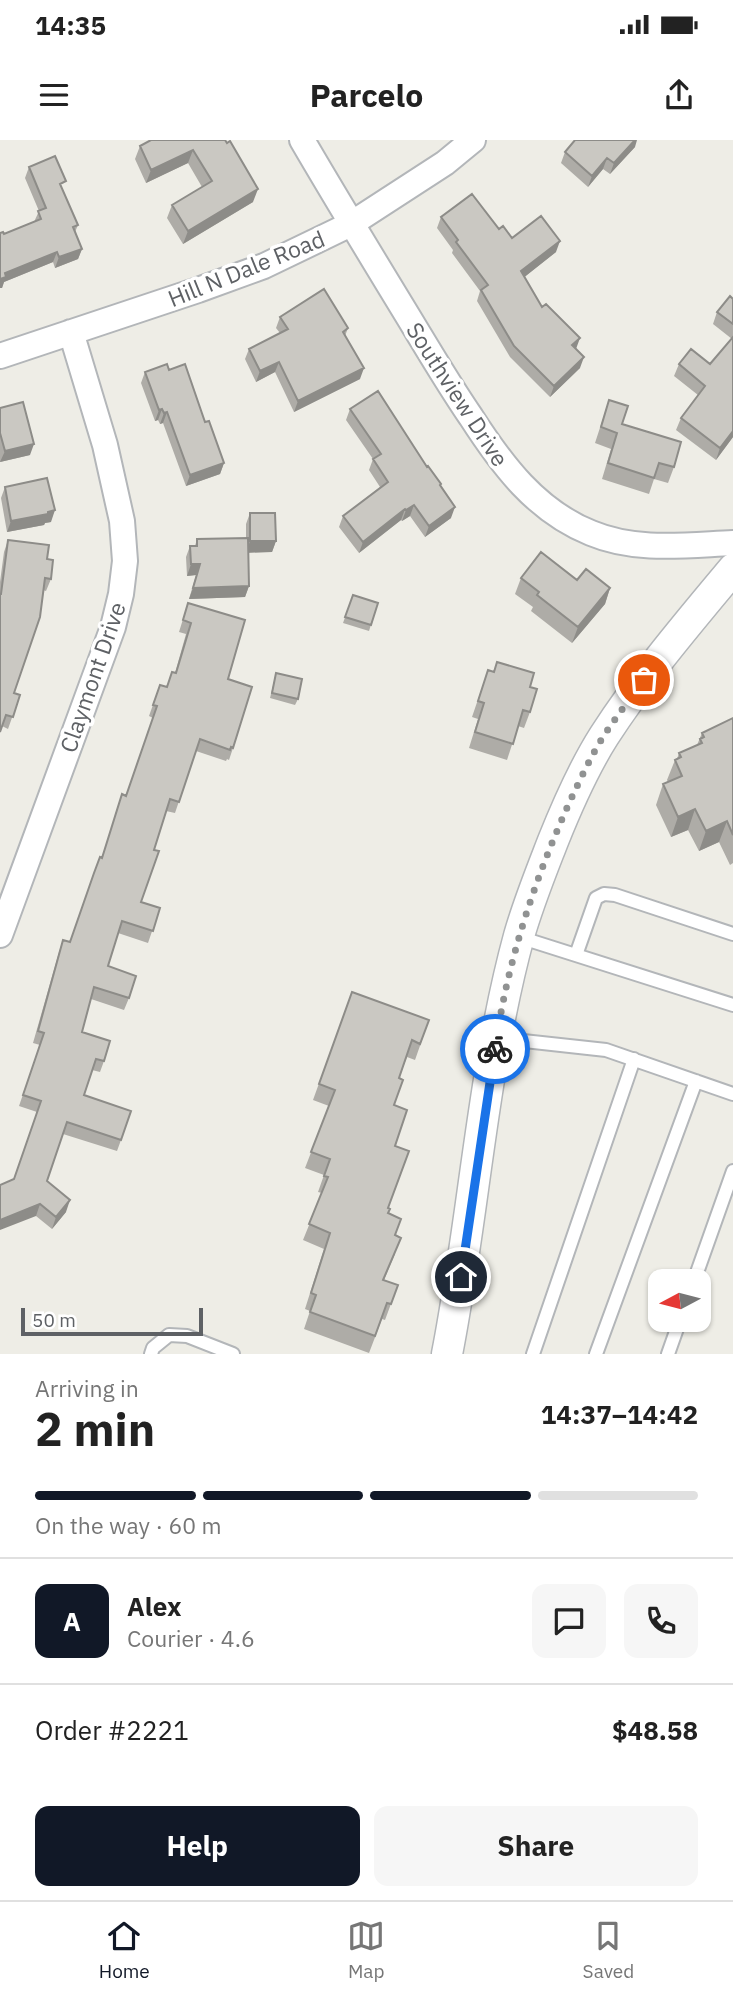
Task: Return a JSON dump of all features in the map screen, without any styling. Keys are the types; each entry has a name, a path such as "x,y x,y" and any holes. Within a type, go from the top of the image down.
{"street":[{"name":"Southview Drive","path":"302,140 450,386 494,453 532,496 571,523 612,540 667,546 733,542"},
{"name":"Hill N Dale Road","path":"0,356 264,266 352,224 445,163 473,140"},
{"name":"Claymont Drive","path":"0,936 113,627 125,561 115,482 71,331"},
{"path":"447,1354 496,1038 519,937 542,868 562,818 603,738 657,661 733,569"}],"lane":[{"path":"576,955 596,898 604,894 615,895 733,934"},
{"path":"519,937 733,1004"},
{"path":"496,1038 606,1050 733,1094"},
{"path":"533,1354 634,1059"},
{"path":"596,1354 696,1081"},
{"path":"698,1269 733,1171"},
{"path":"668,1354 676,1332"},
{"path":"151,1354 153,1348 169,1335 187,1336 233,1354"}],"building":[{"path":"151,140 230,141 258,189 188,231 172,205 212,181 193,150 151,170 140,146"},
{"path":"575,140 635,140 614,163 607,158 592,176 565,152"},
{"path":"55,156 66,181 60,184 78,225 73,227 82,249 59,257 57,252 5,273 6,277 0,279 0,233 4,234 41,219 38,211 46,208 29,167"},
{"path":"472,194 499,229 503,226 512,238 541,216 560,241 521,271 542,307 546,304 580,338 572,345 584,357 554,386 514,346 481,290 488,285 441,217"},
{"path":"324,289 348,328 343,332 364,368 298,401 279,362 260,371 249,349 288,329 280,317"},
{"path":"730,296 733,299 733,324 717,312"},
{"path":"733,337 733,431 720,448 681,418 705,386 679,364 691,349 710,364"},
{"path":"167,364 169,370 185,364 205,422 209,421 224,463 190,475 167,412 159,410 145,372"},
{"path":"378,391 455,507 429,526 414,505 363,542 343,516 388,482 373,459 381,454 350,409"},
{"path":"609,400 628,406 622,424 681,442 674,467 659,463 654,478 608,463 617,433 601,427"},
{"path":"23,402 34,444 5,451 0,433 0,408"},
{"path":"47,478 55,510 48,514 11,521 5,487"},
{"path":"250,513 275,513 276,541 250,541"},
{"path":"248,538 249,586 193,588 200,564 191,564 190,546 197,546 197,539"},
{"path":"8,540 49,545 47,559 53,560 51,579 45,578 40,617 14,693 20,695 13,717 6,715 0,732 0,594"},
{"path":"541,552 577,580 586,569 610,588 578,627 537,595 539,592 521,578"},
{"path":"353,595 378,603 371,625 345,617"},
{"path":"188,603 245,620 228,679 252,687 233,748 230,750 200,739 179,802 170,799 154,850 159,851 141,902 160,908 153,931 122,921 108,966 136,976 129,998 94,987 82,1032 110,1041 104,1061 96,1059 84,1095 131,1111 121,1140 67,1122 47,1181 70,1200 56,1217 40,1204 0,1220 0,1185 14,1179 41,1101 23,1095 44,1033 38,1031 63,940 70,942 100,857 102,858 122,794 126,796 157,706 153,705 160,685 167,687 172,672 176,673 191,623 183,620"},
{"path":"497,662 534,673 530,687 537,689 530,712 523,710 513,744 475,732 484,703 478,701 488,670 494,672"},
{"path":"276,673 302,679 298,699 272,693"},
{"path":"733,718 733,835 727,821 706,831 695,809 678,817 663,784 682,776 675,760 681,757 679,753 702,743 702,733"},
{"path":"352,992 429,1020 420,1044 412,1040 399,1078 403,1080 394,1105 407,1110 395,1146 409,1151 388,1208 388,1213 401,1219 395,1235 401,1238 383,1280 398,1285 391,1304 387,1303 375,1336 310,1312 316,1295 311,1293 330,1233 309,1224 328,1177 324,1176 330,1159 311,1152 335,1090 319,1084"}],"way so far":[{"path":"495,1049 520,931 562,818 603,738 644,680"}],"route":[{"path":"461,1277 495,1049"}]}
